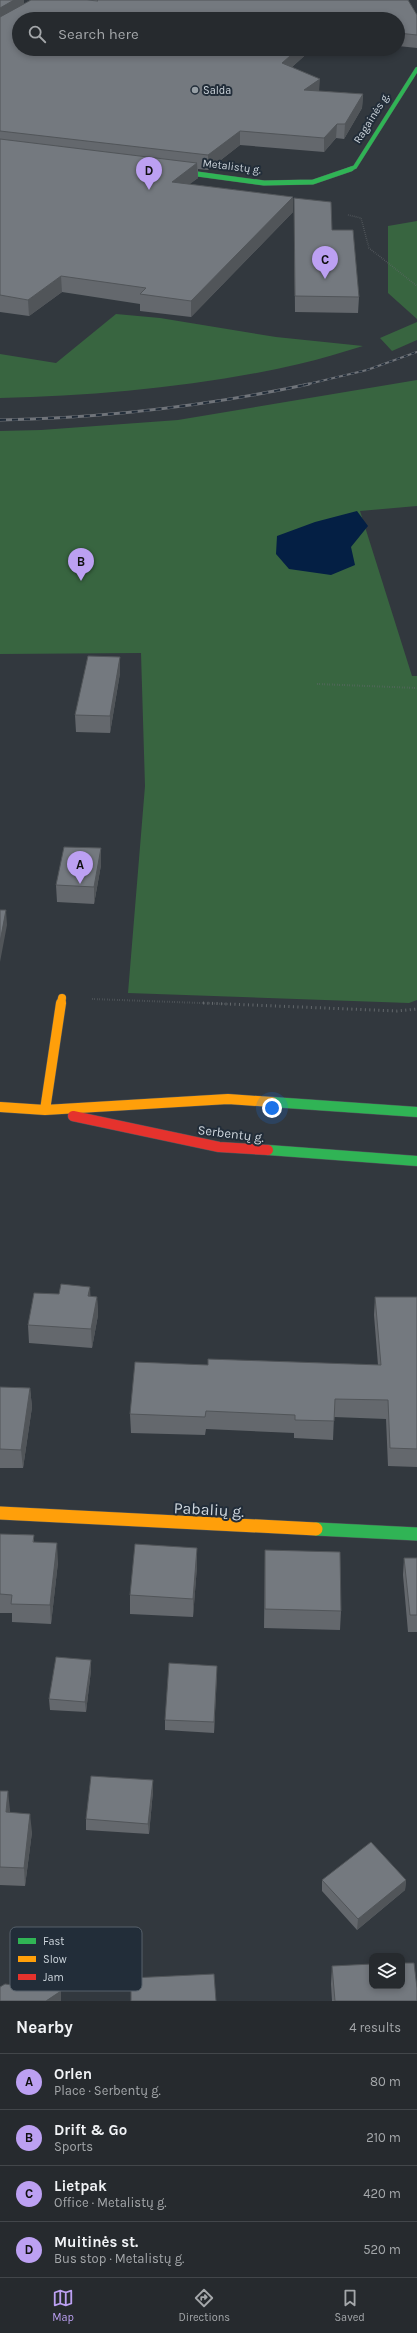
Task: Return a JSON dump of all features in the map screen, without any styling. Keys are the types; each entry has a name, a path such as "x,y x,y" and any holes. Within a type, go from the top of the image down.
{"street":[{"name":"Ragainės g.","path":"341,176 355,167 417,69"},
{"name":"Metalistų g.","path":"159,169 278,183 307,183 341,176"},
{"path":"45,1110 62,998"},
{"name":"Serbentų g.","path":"0,1107 45,1110 228,1099 417,1112"},
{"name":"Serbentų g.","path":"45,1110 219,1147 417,1160"},
{"name":"Pabalių g.","path":"0,1513 417,1534"}],"path":[{"path":"348,215 361,218 369,248 412,284 417,286"},
{"path":"317,684 417,688"},
{"path":"62,998 397,1011 417,1009"}],"green space":[{"path":"417,221 417,319 388,293 388,226"},
{"path":"116,314 160,318 276,337 363,346 323,358 263,372 189,384 74,395 0,398 0,354 56,363"},
{"path":"417,322 417,340 392,351 380,338"},
{"path":"417,380 417,506 360,511 412,676 417,676 417,1000 409,1003 128,993 145,786 141,653 0,654 0,431 41,430 178,420"}],"water":[{"path":"357,511 368,526 351,547 355,565 331,575 289,569 276,554 277,536 315,522"}],"building":[{"path":"0,0 14,0 0,8"},
{"path":"31,0 408,0 417,15 417,35 405,34 405,12 12,12 12,56 290,56 282,63 320,79 304,90 363,94 345,124 337,124 324,138 240,131 208,155 0,131 0,17"},
{"path":"0,139 197,163 172,182 293,197 191,301 140,294 146,288 61,276 28,300 0,295"},
{"path":"294,198 331,202 332,230 353,230 359,297 295,296"},
{"path":"88,656 120,657 110,716 75,715"},
{"path":"64,847 101,848 94,887 56,885"},
{"path":"0,910 6,910 0,942"},
{"path":"61,1284 90,1287 88,1296 97,1297 91,1329 28,1325 34,1293 59,1294"},
{"path":"375,1297 417,1297 417,1449 390,1448 388,1400 335,1399 334,1421 295,1420 295,1415 206,1411 205,1417 130,1414 135,1362 208,1365 208,1359 381,1365"},
{"path":"0,1387 30,1388 21,1450 0,1449"},
{"path":"0,1534 34,1535 33,1542 57,1543 50,1605 11,1604 12,1595 0,1594"},
{"path":"135,1544 197,1548 193,1599 130,1595"},
{"path":"265,1550 340,1552 341,1611 265,1609"},
{"path":"404,1558 417,1558 417,1615 410,1615"},
{"path":"56,1657 91,1660 85,1702 49,1699"},
{"path":"169,1663 217,1666 214,1722 165,1720"},
{"path":"91,1776 153,1780 148,1824 86,1819"},
{"path":"0,1791 8,1791 6,1812 30,1814 24,1868 0,1867"},
{"path":"371,1842 406,1880 358,1919 322,1880"},
{"path":"405,1963 414,1963 417,2001 335,2001 332,1966 369,1964 369,1989 405,1989"},
{"path":"214,1974 216,2001 131,2001 131,1991 142,1991 142,1977"},
{"path":"5,1984 10,1985 10,1991 61,1991 46,2001 0,2001 0,1987"}],"railway":[{"path":"304,385 367,370 417,352"},
{"path":"0,420 78,417 155,410 232,399 309,384"}],"traffic: fast":[{"path":"168,170 264,183 313,182 335,176 355,167 417,69"},
{"path":"272,1102 417,1112"},
{"path":"268,1150 417,1161"},
{"path":"316,1529 417,1534"}],"traffic: slow":[{"path":"45,1110 62,998"},
{"path":"0,1107 45,1110 228,1099 272,1102"},
{"path":"0,1513 316,1529"}],"traffic: jam":[{"path":"73,1116 219,1147 268,1150"}],"place":[{"name":"Salda","path":"195,90"},
{"name":"Muitinės st.","path":"149,190"},
{"name":"Lietpak","path":"325,279"},
{"name":"Drift & Go","path":"81,581"},
{"name":"Orlen","path":"80,884"}]}
